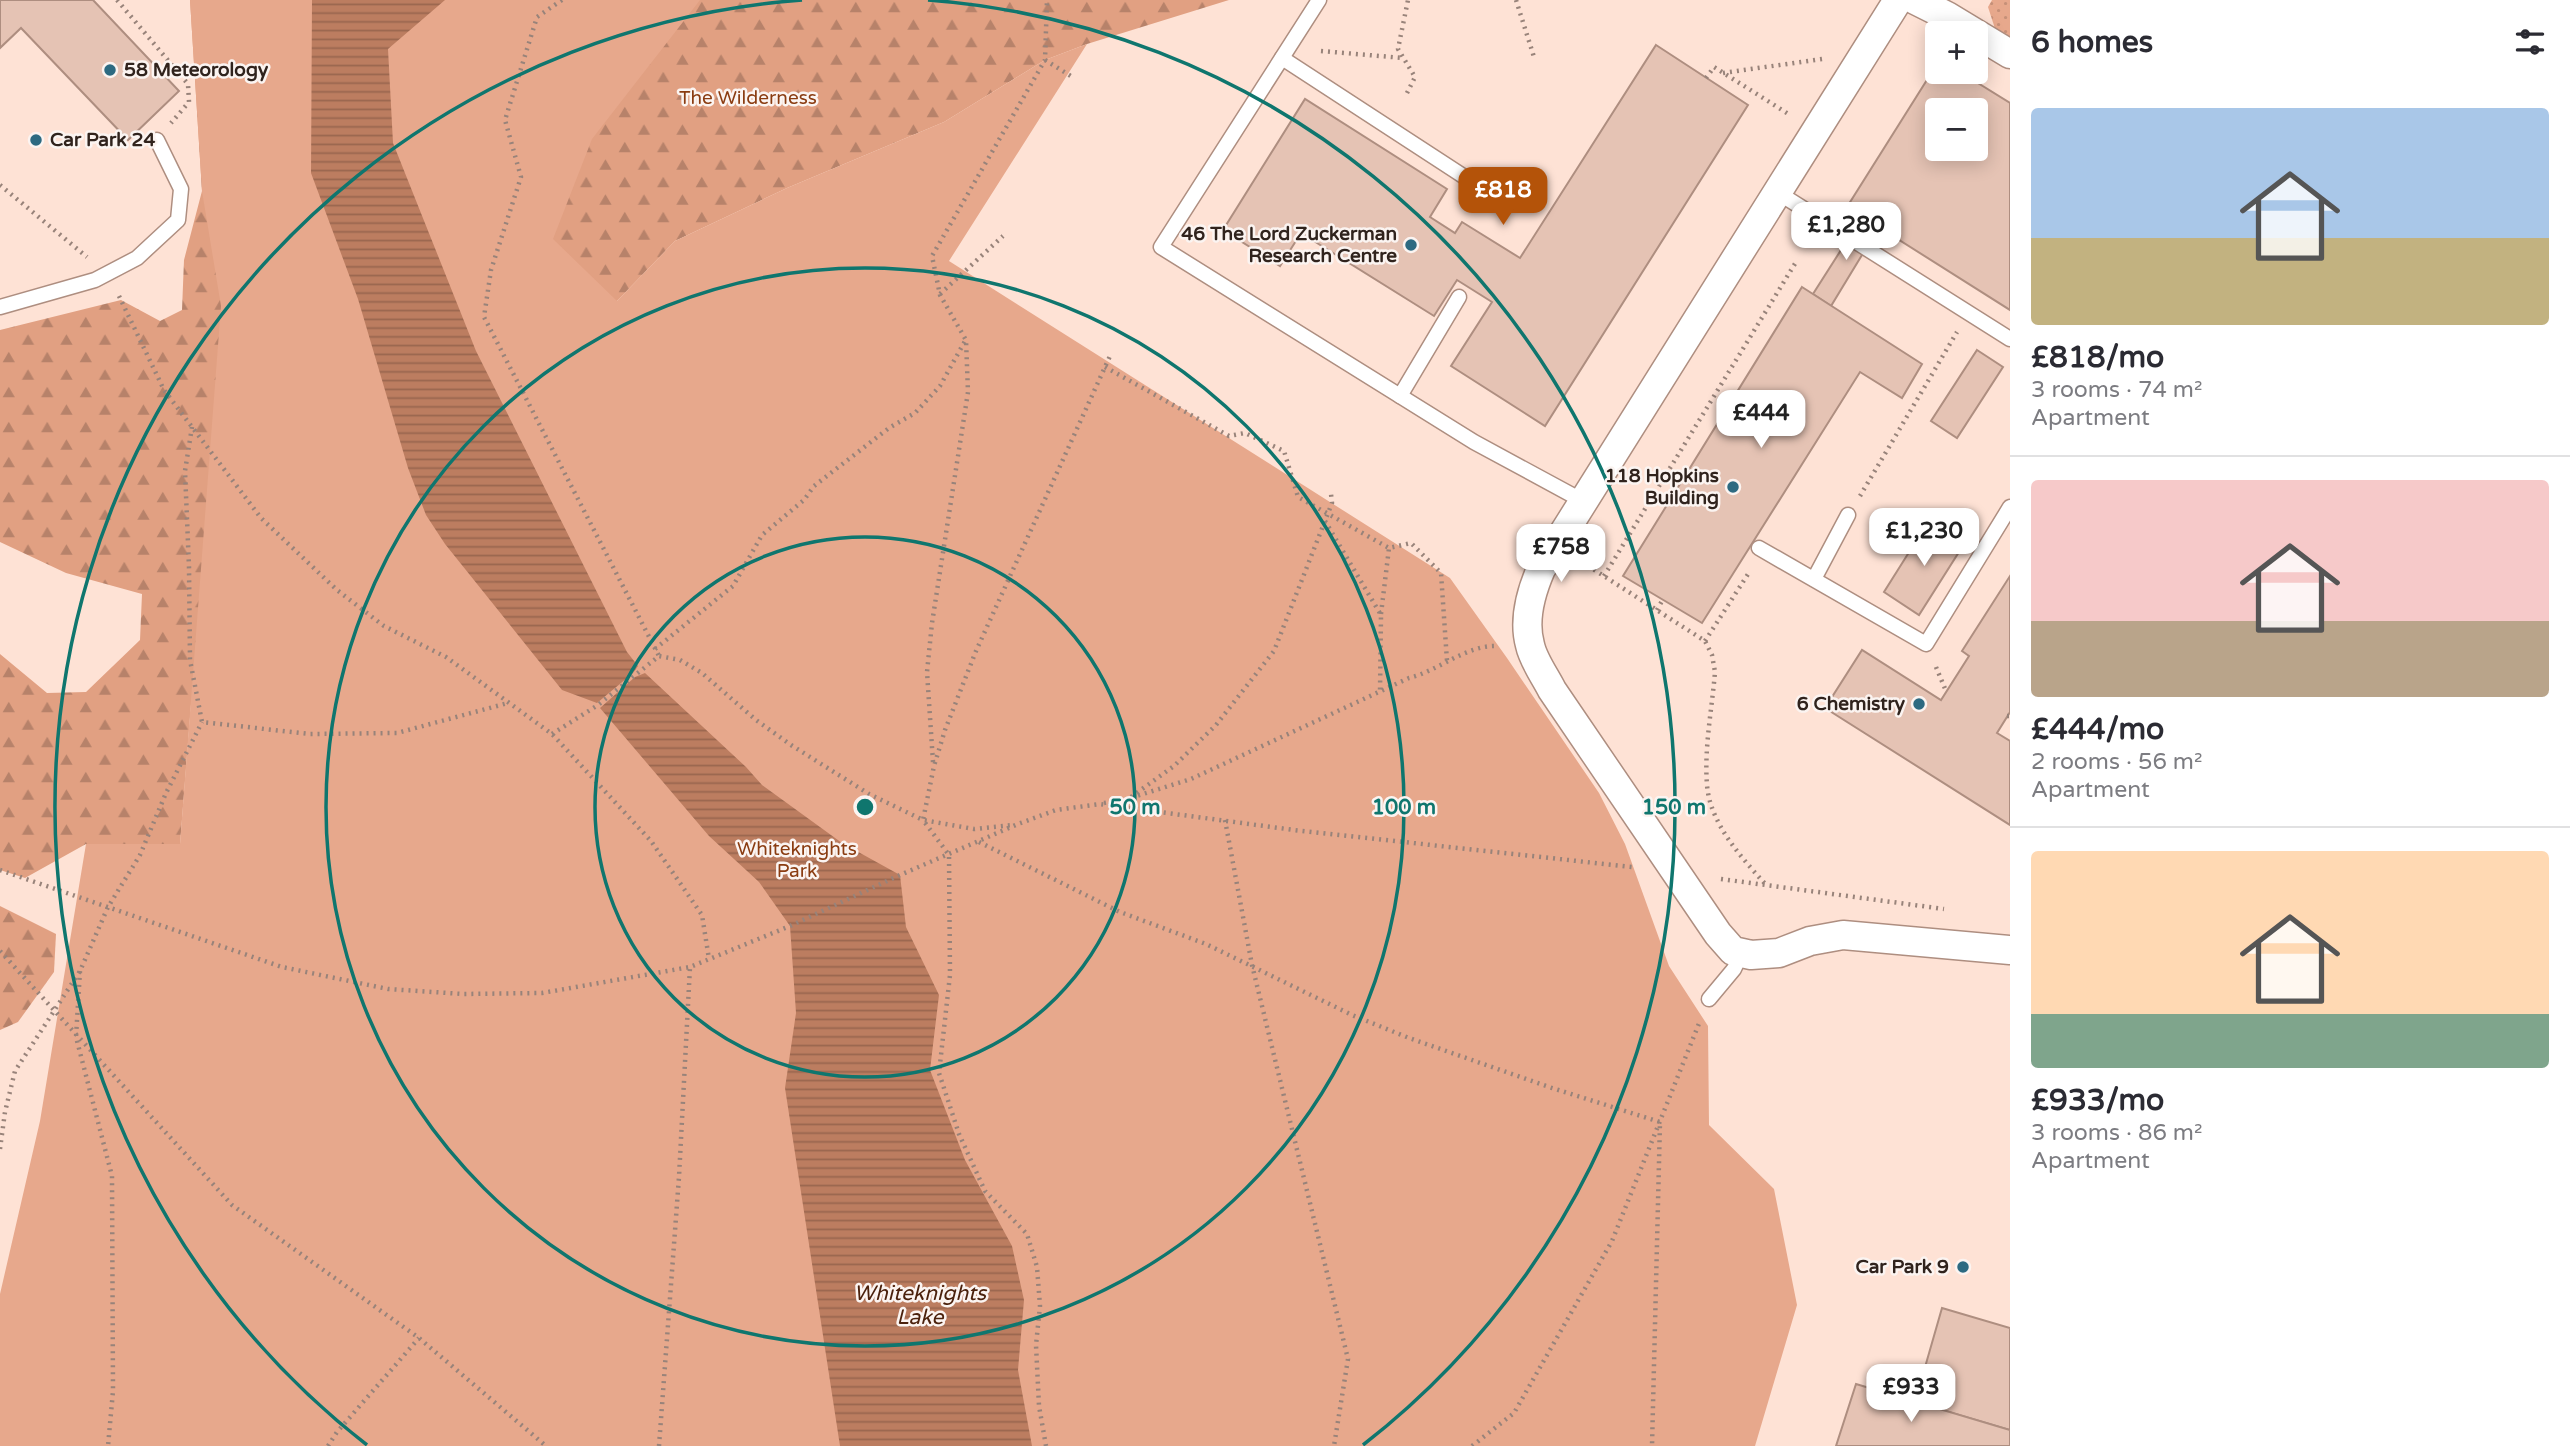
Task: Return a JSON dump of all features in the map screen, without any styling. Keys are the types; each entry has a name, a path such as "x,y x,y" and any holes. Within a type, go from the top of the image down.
{"street":[{"path":"1898,0 1541,569 1532,590 1527,617 1530,647 1552,690 1718,934 1733,951 1741,954 1779,953 1810,941 1843,935 2010,950"},
{"path":"1915,0 1952,8 2010,54"}],"lane":[{"path":"1320,0 1161,247 1474,442 1583,501"},
{"path":"1285,53 1503,202"},
{"path":"0,307 107,274 137,257 178,220 181,189 157,139"},
{"path":"1777,191 2010,339"},
{"path":"1400,396 1459,297"},
{"path":"1761,549 1926,644 2010,507"},
{"path":"1814,579 1849,515"},
{"path":"1709,999 1734,969 1741,954"}],"path":[{"path":"117,0 188,84 188,102 157,139"},
{"path":"562,0 537,17 505,120 521,177 491,270 484,317 655,649 659,656 680,660 702,673 756,720 869,794 923,820 974,829 1018,824"},
{"path":"934,766 927,671 968,392 966,340 940,295 932,256 1045,60 1047,0"},
{"path":"1407,93 1415,77 1398,49 1408,0"},
{"path":"1516,0 1534,57"},
{"path":"1723,73 1866,52"},
{"path":"1285,53 1404,58"},
{"path":"1045,60 1074,78"},
{"path":"1706,78 1714,67 1798,120"},
{"path":"0,185 107,274 164,390 261,518 337,590 384,626 446,657 552,734 651,841 702,915 709,959"},
{"path":"940,295 1003,236"},
{"path":"1604,576 1796,262"},
{"path":"1849,515 1968,313"},
{"path":"655,649 733,586 762,535 804,500 814,486 889,428 915,413 940,386 966,340"},
{"path":"1046,1446 1038,1394 1036,1345 1040,1306 1037,1267 1027,1234 985,1191 959,1134 939,1073 950,975 948,855 923,820 934,766 945,730 976,652 1110,356"},
{"path":"1105,367 1229,436 1245,433 1284,451 1298,497 1389,548 1411,543 1441,573 1447,661"},
{"path":"0,1149 5,1112 16,1072 80,971 108,907 141,855 166,793 202,722 190,660 185,471 192,427"},
{"path":"1127,799 1174,766 1216,725 1274,651 1332,503 1331,494"},
{"path":"1325,521 1381,615"},
{"path":"1555,545 1705,641 1712,655 1715,672 1707,787 1717,819 1741,856 1767,887"},
{"path":"1380,692 1381,615 1389,548"},
{"path":"1705,641 1761,549"},
{"path":"1657,610 1663,599"},
{"path":"0,870 282,967 388,989 463,994 542,993 690,967 790,926 1018,824 1056,810 1127,799 1191,779 1409,677 1428,673 1447,661 1489,646 1530,647"},
{"path":"552,734 598,705 659,656"},
{"path":"202,722 310,734 397,733 509,703"},
{"path":"1100,804 1677,872 1767,887 1950,909"},
{"path":"1225,820 1252,965 1348,1359 1334,1446"},
{"path":"979,842 1120,912 1206,944 1352,1015 1552,1088 1660,1122"},
{"path":"0,951 76,1037 233,1205 419,1338 546,1446"},
{"path":"659,1446 679,1177 690,967"},
{"path":"80,971 76,1037 112,1176 113,1391 107,1446"},
{"path":"1472,1446 1514,1413 1612,1241 1709,999"},
{"path":"1652,1446 1660,1122"},
{"path":"328,1446 337,1432 419,1338"}],"green space":[{"path":"190,0 312,0 191,704 180,845 86,844 25,878 0,870 0,654 47,693 86,692 140,640 142,594 66,573 0,542 0,330 121,300 160,321 182,310 184,260 202,191"},
{"name":"Whiteknights Park","path":"190,0 700,0 592,139 553,239 617,301 675,241 787,188 944,122 1045,60 1087,44 949,261 1450,578 1599,793 1625,844 1669,966 1708,1026 1709,1125 1774,1189 1797,1305 1755,1446 0,1446 0,1294 40,1121 86,844 180,844 221,306 202,191"},
{"name":"The Wilderness","path":"445,0 1229,0 1087,44 1045,60 944,122 787,188 675,241 617,301 545,332"},
{"path":"1992,0 2010,0 2010,45 1998,38 1988,7"},
{"path":"0,906 56,934 54,972 18,1022 0,1030"}],"water":[{"path":"312,0 445,0 388,49 393,143 476,351 627,652 638,666 597,703 562,690 445,544 426,515 408,468 358,299 311,173"},
{"name":"Whiteknights Lake","path":"645,673 762,785 842,843 900,875 906,927 939,995 930,1070 965,1160 1012,1246 1024,1300 1018,1370 1032,1446 840,1446 785,1088 796,1013 790,926 759,882 709,836 600,708 635,677"}],"building":[{"name":"58 Meteorology","path":"0,0 93,0 179,91 128,140 21,28 0,48"},
{"name":"46 The Lord Zuckerman Research Centre","path":"1656,45 1748,105 1545,426 1451,366 1492,302 1457,280 1434,316 1301,233 1280,266 1223,230 1305,99 1447,189 1430,217 1455,233 1462,222 1520,258"},
{"path":"1925,83 1979,84 2010,103 2010,310 1847,207"},
{"path":"1862,217 1879,227 1831,306 1813,294"},
{"name":"118 Hopkins Building","path":"1802,287 1922,364 1902,398 1860,372 1702,623 1623,576"},
{"path":"1977,350 2003,367 1957,438 1931,421"},
{"path":"1928,522 1964,544 1919,615 1884,592"},
{"name":"6 Chemistry","path":"2010,576 2010,712 1997,733 2010,741 2010,825 1825,708 1862,650 1941,700 1969,656 1962,651"},
{"path":"1942,1308 2010,1328 2010,1430 1915,1402"},
{"path":"1856,1384 2010,1430 2010,1446 1836,1446"}],"place":[{"name":"58 Meteorology","path":"110,70"},
{"name":"Car Park 24","path":"36,140"},
{"name":"46 The Lord Zuckerman Research Centre","path":"1411,245"},
{"name":"118 Hopkins Building","path":"1733,487"},
{"name":"6 Chemistry","path":"1919,704"},
{"name":"Car Park 9","path":"1963,1267"}]}
